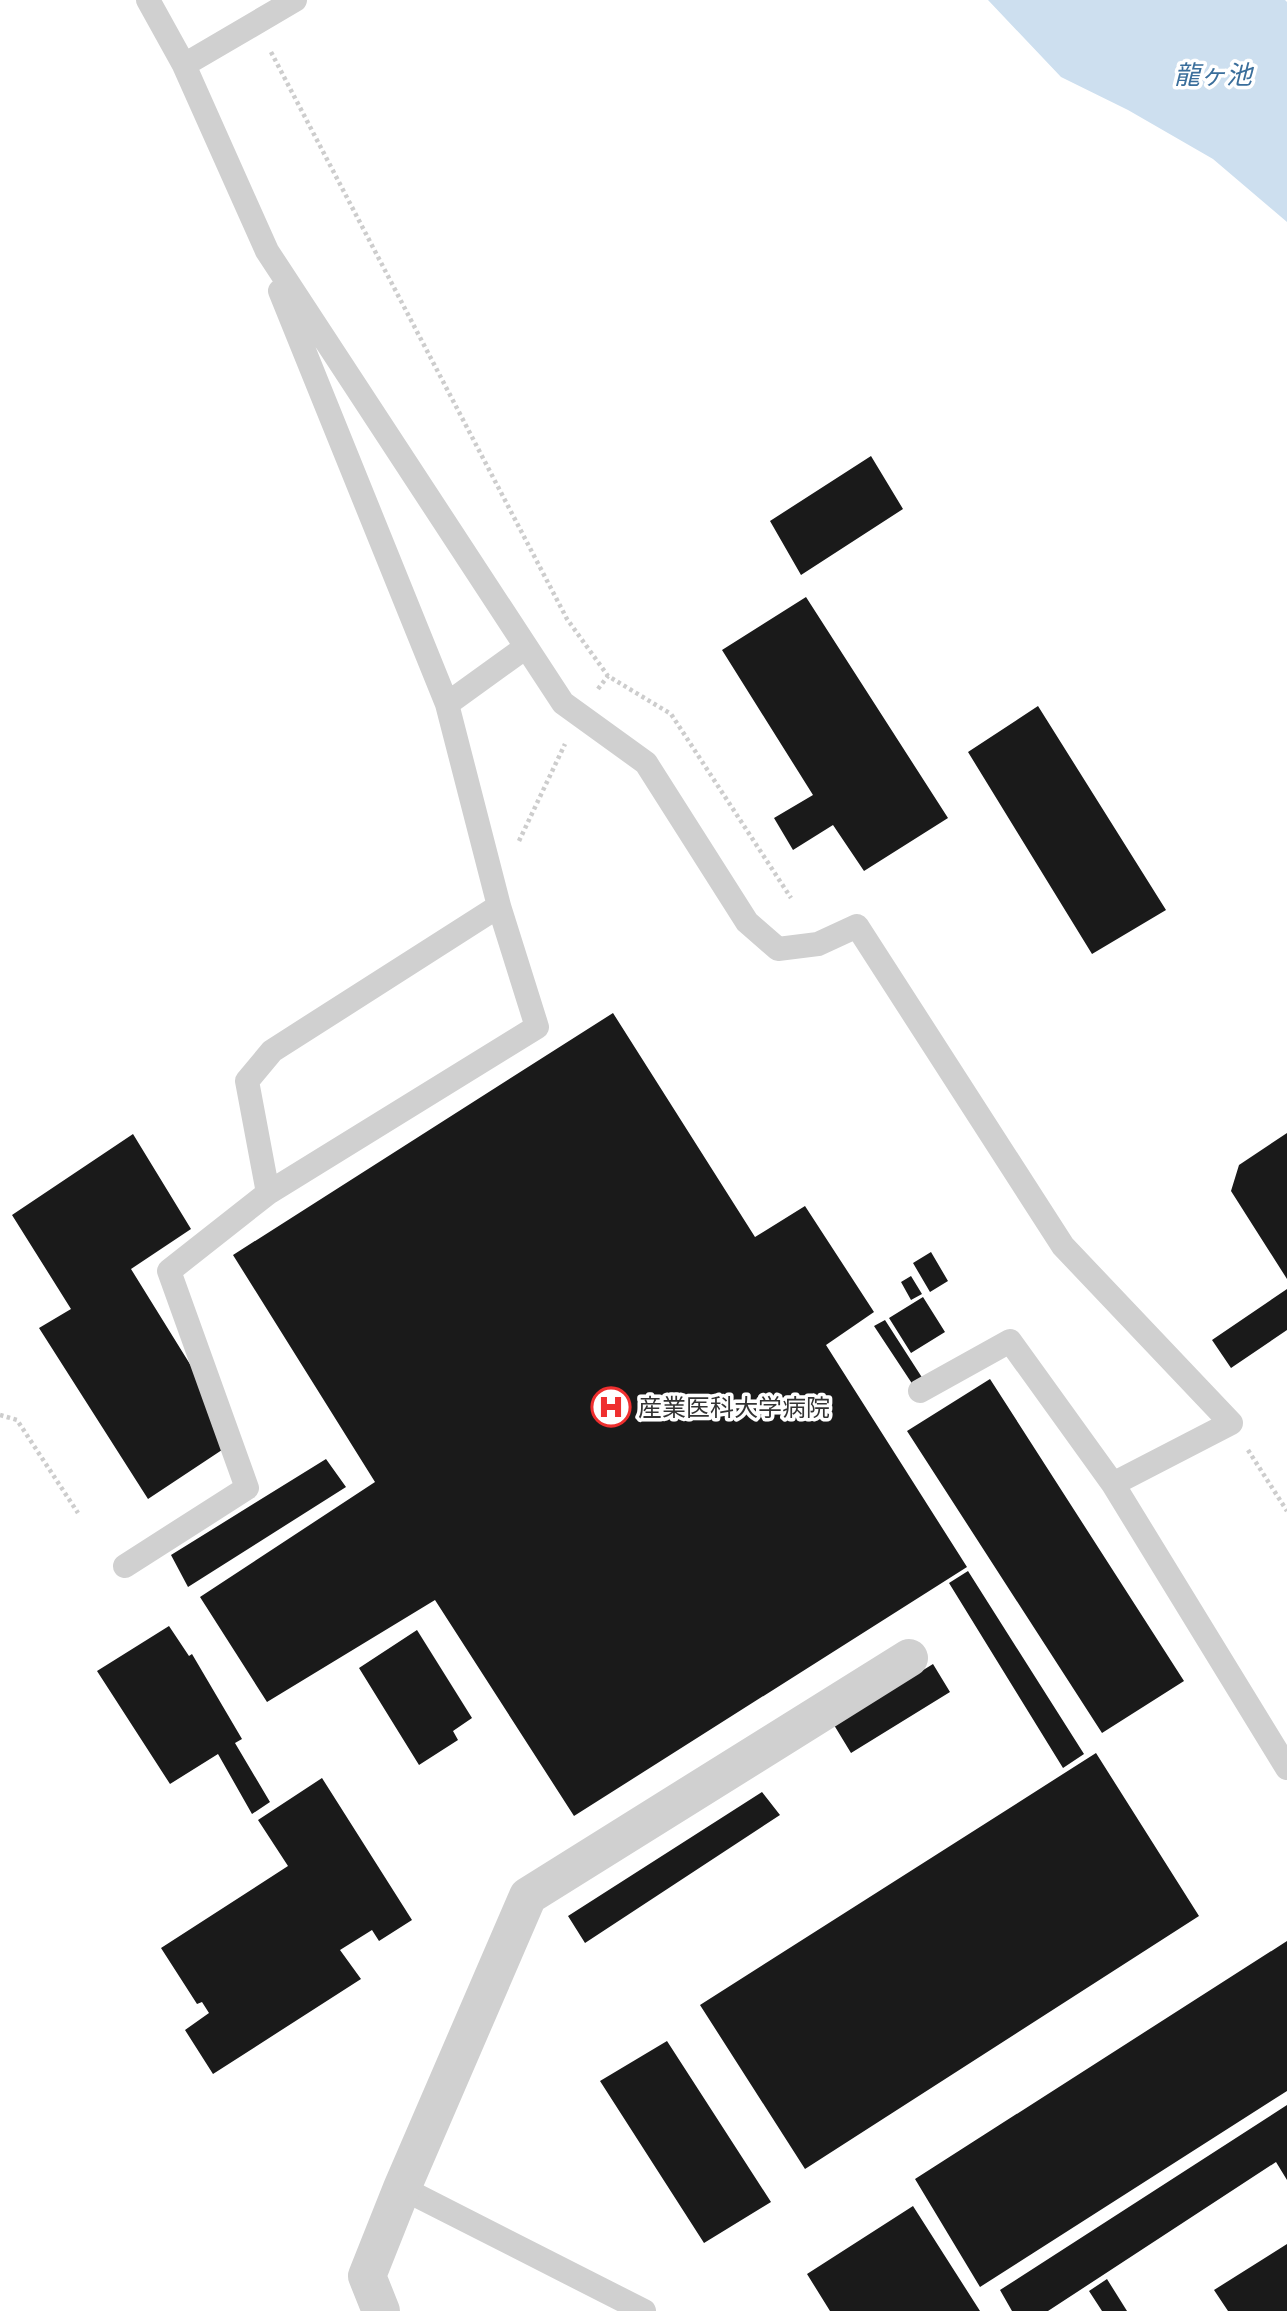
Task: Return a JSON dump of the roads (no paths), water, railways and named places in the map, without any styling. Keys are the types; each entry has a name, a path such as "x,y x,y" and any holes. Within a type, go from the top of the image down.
{"street":[{"path":"381,2311 367,2276 528,1896 909,1658"}],"lane":[{"path":"148,0 184,65 267,251 563,703 646,763 747,922 778,949 818,944 857,926 1063,1246 1231,1423 1113,1484"},
{"path":"184,65 295,0"},
{"path":"125,1566 247,1488 169,1272 268,1193 537,1027 499,906 447,704 270,267 267,251"},
{"path":"447,704 526,647"},
{"path":"268,1193 247,1081 272,1051 499,906"},
{"path":"920,1391 1010,1341 1113,1484 1287,1768"},
{"path":"402,2189 644,2311"}],"water":[{"name":"龍ヶ池","path":"988,0 1285,0 1287,222 1213,159 1128,110 1061,77"}],"place":[{"name":"産業医科大学病院","path":"611,1407"}]}
